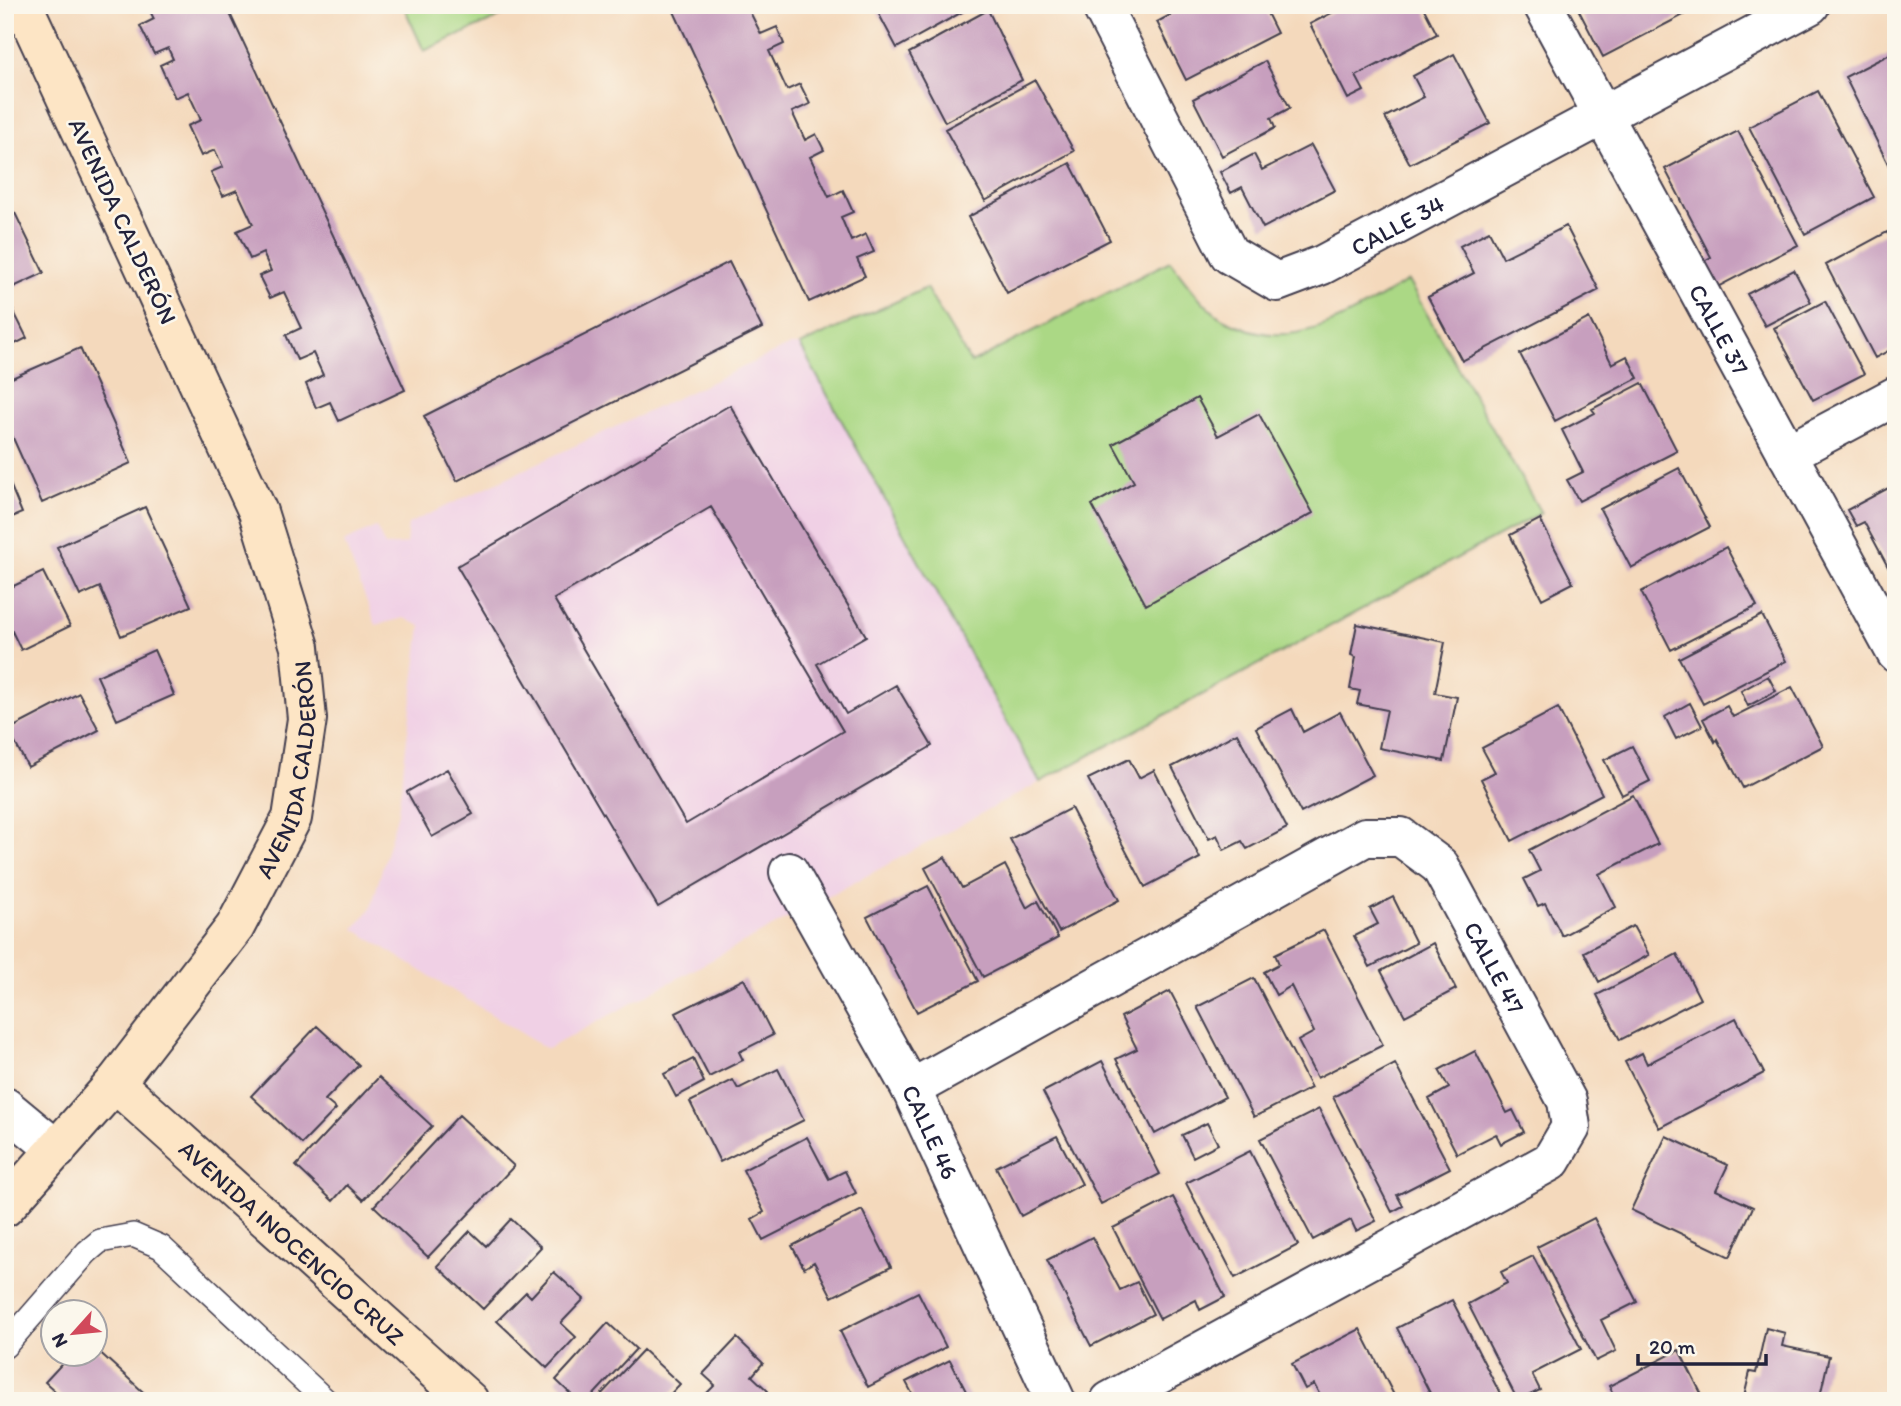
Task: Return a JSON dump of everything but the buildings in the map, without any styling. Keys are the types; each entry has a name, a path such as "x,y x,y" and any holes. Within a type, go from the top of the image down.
{"street":[{"name":"AVENIDA CALDERÓN","path":"5,1207 115,1083 235,927 292,818 307,719 300,648 258,512 23,5"},
{"name":"CALLE 34","path":"1101,5 1229,254 1277,282 1322,265 1810,5"},
{"name":"CALLE 37","path":"1543,5 1896,653"},
{"path":"1787,454 1896,396"},
{"name":"CALLE 47","path":"911,1089 1365,837 1401,837 1440,866 1567,1101 1571,1127 1551,1161 1110,1401"},
{"name":"CALLE 46","path":"789,872 911,1089 1056,1401"},
{"name":"AVENIDA INOCENCIO CRUZ","path":"115,1083 469,1401"},
{"path":"5,1107 57,1150"}],"lane":[{"path":"5,1346 87,1252 100,1241 133,1235 161,1247 326,1401"}],"shaded area":[{"path":"790,345 800,345 1040,782 547,1049 354,929 371,908 398,812 421,626 404,618 376,625 344,543 376,527 385,546 406,544 408,524"}],"green space":[{"path":"403,5 513,5 515,10 424,51"},
{"path":"1170,261 1197,296 1218,316 1262,333 1306,331 1327,324 1349,315 1408,281 1541,513 1040,782 800,345 926,288 971,363"}]}
